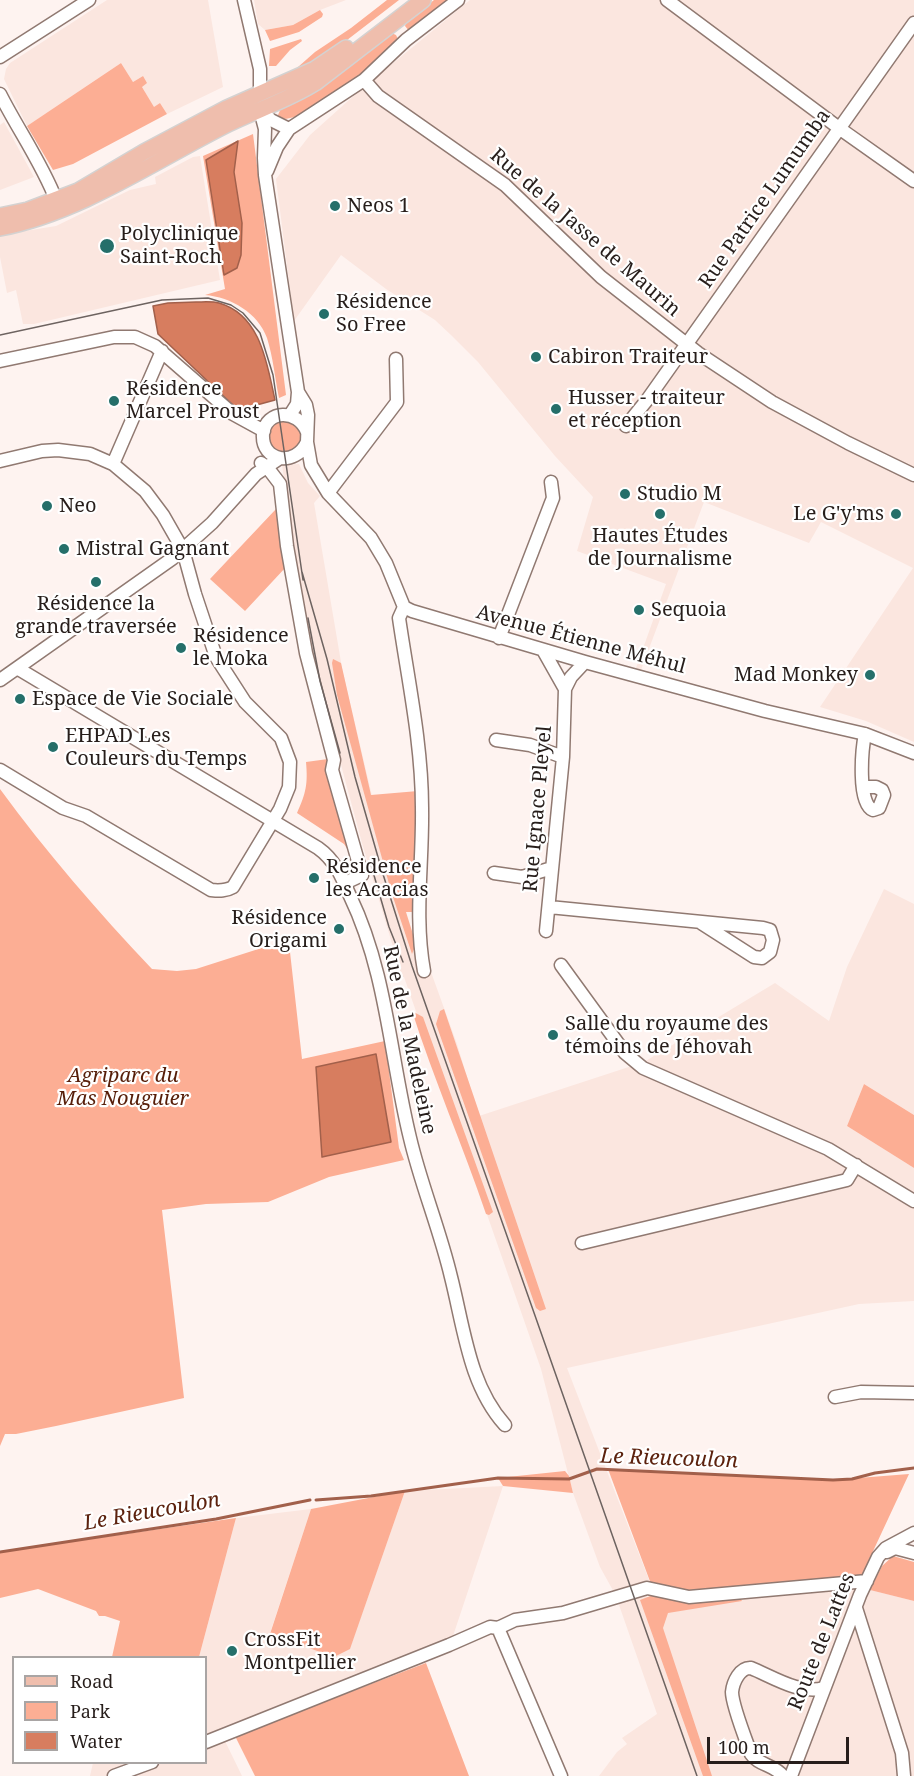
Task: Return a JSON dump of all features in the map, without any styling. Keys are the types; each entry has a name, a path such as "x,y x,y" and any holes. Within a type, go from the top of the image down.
{"main road":[{"path":"0,216 56,200 96,182 144,152 227,108 315,69 407,0"},
{"path":"0,228 29,221 82,201 227,124 297,94 315,83 423,0"},
{"path":"375,25 396,22"},
{"path":"260,92 260,110"}],"street":[{"path":"0,57 89,0"},
{"path":"244,0 260,69 260,92"},
{"path":"265,175 277,147 289,129 364,80 406,40 458,0"},
{"path":"667,0 914,181"},
{"path":"396,22 406,40"},
{"name":"Rue Patrice Lumumba","path":"626,426 647,400 914,23"},
{"name":"Rue de la Jasse de Maurin","path":"364,80 378,96 505,185 601,277 686,344 772,402 914,475"},
{"path":"0,93 56,200"},
{"path":"260,110 271,120 289,129"},
{"path":"260,110 265,129 265,175 298,392 297,404 290,415"},
{"path":"0,361 118,336 135,337 145,340 162,351 233,414 264,431"},
{"path":"113,464 162,351"},
{"path":"328,493 397,402 396,359"},
{"path":"298,392 306,405 308,415 307,437 311,465 328,493 371,538 386,563 404,607 399,618 414,711 423,808 418,896 419,945 424,971"},
{"path":"0,680 183,550 212,523 261,468 280,458 300,453 307,437 301,421 290,415 273,418 264,431 266,448 280,458"},
{"path":"261,468 266,448"},
{"path":"0,461 42,451 58,450 90,454 113,464 145,491 163,515 183,550 209,639 219,664 245,702 281,738 288,752 291,768 289,787 274,821 233,886 217,891 211,890 86,816 56,804 0,771"},
{"path":"295,456 311,465"},
{"path":"261,468 280,484 287,546 306,653 334,760 332,770 362,875 345,884"},
{"path":"499,638 553,498 551,482"},
{"name":"Avenue Étienne Méhul","path":"404,607 418,614 585,662 765,711 865,734 914,753"},
{"path":"543,650 565,689"},
{"path":"565,689 571,677 585,662"},
{"name":"Rue de la Madeleine","path":"17,668 330,856 345,884 365,932 379,974 410,1140 442,1240 477,1383 490,1408 505,1425"},
{"name":"Rue Ignace Pleyel","path":"546,931 563,758 565,689"},
{"path":"863,787 862,746 865,734"},
{"path":"496,740 530,745 563,758"},
{"path":"494,873 522,877 552,868"},
{"path":"549,907 770,930 773,940 771,952 762,958 754,957 701,923"},
{"path":"561,965 624,1053 643,1068 828,1149 914,1201"},
{"path":"582,1243 847,1180 856,1165"},
{"path":"835,1397 861,1392 914,1393"},
{"name":"Route de Lattes","path":"791,1776 824,1688 878,1557 886,1548 914,1533"},
{"name":"Route de Lattes","path":"878,1557 895,1548 914,1553"},
{"path":"207,1742 449,1646 490,1627 498,1628 515,1620 563,1613 646,1588 689,1597 867,1581"},
{"path":"856,1608 902,1754 905,1765 904,1776"},
{"path":"498,1628 561,1776"},
{"path":"783,1776 779,1770 754,1758 751,1754 732,1695 740,1671 745,1667 751,1668 801,1689 813,1691 824,1688"},
{"path":"114,1776 147,1764"}],"shaded area":[{"path":"107,0 208,0 223,87 167,114 160,103 154,108 142,87 143,76 133,82 121,63 27,126 4,79 6,69 10,63"},
{"path":"254,0 346,0 320,10 293,25 265,30 258,24"},
{"path":"470,0 914,0 914,742 866,721 820,707 913,568 821,522 809,543 704,502 641,670 636,668 666,584 577,551 593,497 555,456 478,362 435,320 386,289 341,255 294,321 276,179 310,135 358,92"},
{"path":"4,122 34,177 0,190 0,125"},
{"name":"Polyclinique Saint-Roch","path":"200,156 220,280 34,324 23,324 16,290 7,293 0,257 0,235 56,226 130,190 156,184 155,177 193,157"},
{"path":"299,464 308,483 320,496 314,503 342,668 372,796 405,912 416,944 427,961 457,1044 479,1116 644,1062 775,983 829,1021 847,967 884,889 914,904 914,1115 864,1084 847,1126 914,1168 914,1301 859,1304 567,1368 651,1585 615,1594 600,1567 573,1493 541,1369 404,977 402,977 362,843 310,649 282,465"},
{"path":"503,1486 451,1642 424,1660 426,1663 225,1741 242,1776 90,1776 93,1764 207,1764 207,1656 199,1656 236,1518 311,1509 270,1633 350,1648 405,1491"},
{"path":"857,1584 870,1590 914,1601 914,1776 599,1776 617,1752 627,1744 622,1738 657,1714 618,1602 645,1594 656,1607"}],"green space":[{"path":"387,0 399,0 338,47 302,68 298,67 315,52"},
{"path":"434,0 450,0 409,31 405,26 406,23"},
{"path":"320,10 322,17 299,32 270,41 265,30 293,25"},
{"path":"389,32 396,35 399,41 341,90 306,112 291,118 279,118 281,108"},
{"path":"301,39 302,41 290,50 276,66 269,66 270,49"},
{"path":"121,63 133,82 143,76 147,83 142,87 154,107 160,103 167,114 73,164 53,170 27,126"},
{"path":"253,134 286,395 279,398 269,345 263,329 250,314 234,303 205,295 225,289 203,156"},
{"path":"284,420 296,425 301,437 296,449 284,454 272,449 267,437 272,425"},
{"path":"276,509 286,567 245,611 210,579"},
{"path":"333,659 341,663 371,795 418,791 413,912 406,912 416,944 412,954 391,891 337,695"},
{"path":"328,759 352,856 344,844 297,813 306,788 306,762"},
{"name":"Agriparc du Mas Nouguier","path":"0,789 73,881 152,969 177,971 196,969 274,944 290,952 302,1059 385,1041 399,1148 404,1160 329,1177 268,1202 206,1204 162,1210 184,1398 56,1426 5,1434 0,1446"},
{"path":"444,1009 546,1309 540,1311 536,1308 436,1024 440,1011"},
{"path":"412,1011 423,1017 493,1212 489,1215 486,1214"},
{"path":"864,1084 914,1115 914,1168 847,1126"},
{"path":"608,1469 833,1480 909,1474 861,1577 690,1593 651,1584"},
{"path":"565,1471 569,1476 573,1493 503,1486 498,1478"},
{"path":"405,1491 350,1649 334,1657 270,1634 311,1509"},
{"path":"236,1518 199,1656 112,1656 120,1621 99,1616 96,1611 38,1589 0,1598 0,1552"},
{"path":"893,1556 914,1562 914,1601 870,1590 882,1566"},
{"path":"653,1595 679,1602 738,1595 742,1601 668,1613 663,1628 712,1776 703,1776 640,1600"},
{"path":"426,1663 469,1776 255,1776 235,1736"}],"water":[{"path":"238,141 234,172 242,223 241,255 237,268 224,275 206,160"},
{"path":"210,302 233,309 253,329 265,357 275,400 236,408 158,334 153,306 168,303"},
{"path":"376,1054 391,1142 322,1157 316,1067"}],"waterway":[{"name":"Le Rieucoulon","path":"316,1500 371,1496 498,1478 569,1479 597,1469 833,1480 914,1468"},
{"name":"Le Rieucoulon","path":"0,1552 216,1519 310,1500"}],"tram line":[{"path":"0,335 162,300 208,298 231,305 243,313 260,333 273,375 303,580"},
{"path":"302,572 327,659 355,777 412,966 697,1776"},
{"path":"308,618 320,681 340,753"},
{"path":"371,865 389,927 403,962"}],"place":[{"name":"Neos 1","path":"335,206"},
{"name":"Polyclinique Saint-Roch","path":"107,246"},
{"name":"Résidence So Free","path":"324,314"},
{"name":"Cabiron Traiteur","path":"536,357"},
{"name":"Résidence Marcel Proust","path":"114,401"},
{"name":"Husser - traiteur et réception","path":"556,409"},
{"name":"Studio M","path":"625,494"},
{"name":"Neo","path":"47,506"},
{"name":"Hautes Études de Journalisme","path":"660,514"},
{"name":"Le G'y'ms","path":"896,514"},
{"name":"Mistral Gagnant","path":"64,549"},
{"name":"Résidence la grande traversée","path":"96,582"},
{"name":"Sequoia","path":"639,610"},
{"name":"Résidence le Moka","path":"181,648"},
{"name":"Mad Monkey","path":"870,675"},
{"name":"Espace de Vie Sociale","path":"20,699"},
{"name":"EHPAD Les Couleurs du Temps","path":"53,747"},
{"name":"Résidence les Acacias","path":"314,878"},
{"name":"Résidence Origami","path":"339,929"},
{"name":"Salle du royaume des témoins de Jéhovah","path":"553,1035"},
{"name":"CrossFit Montpellier","path":"232,1651"}]}
